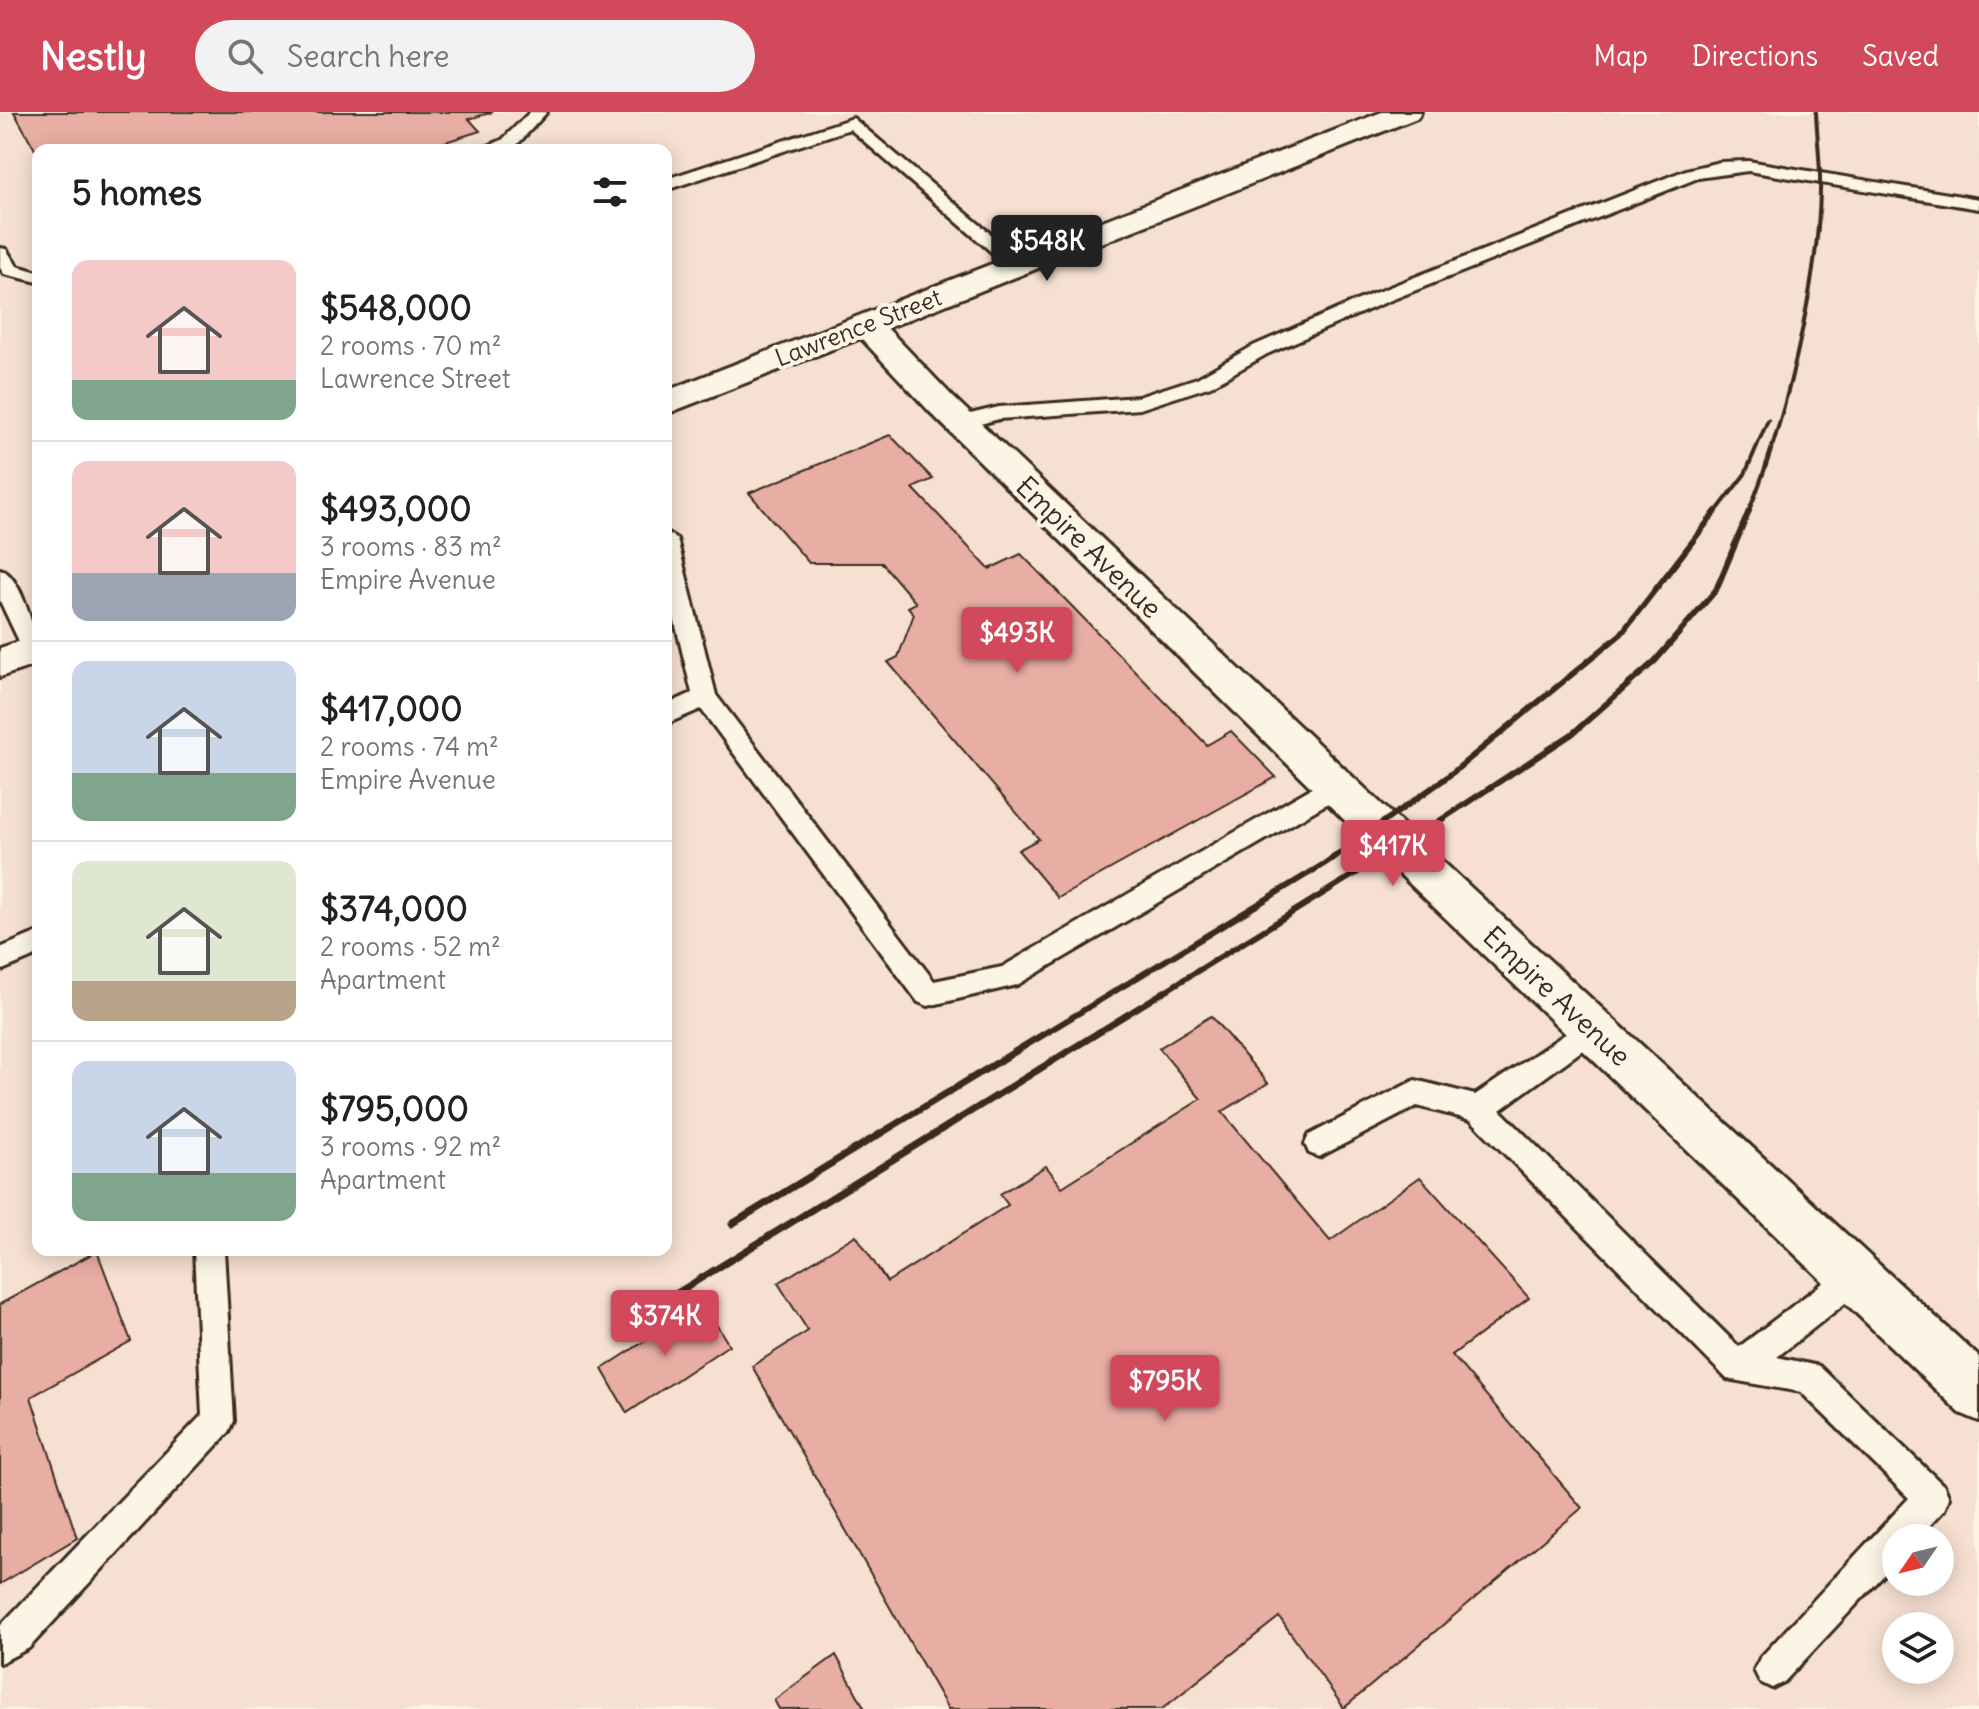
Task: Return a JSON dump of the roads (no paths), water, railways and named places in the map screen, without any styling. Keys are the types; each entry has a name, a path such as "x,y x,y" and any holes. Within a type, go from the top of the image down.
{"street":[{"name":"Lawrence Street","path":"672,401 1407,112"},
{"name":"Empire Avenue","path":"866,324 961,423 1336,786 1979,1394"}],"lane":[{"path":"508,144 539,112"},
{"path":"672,183 853,123 1017,265"},
{"path":"961,423 999,413 1082,410 1153,399 1204,382 1260,350 1510,244 1692,174 1720,167 1748,166 1979,204"},
{"path":"0,253 10,270 32,276"},
{"path":"672,563 705,697 928,994 1008,977 1336,786"},
{"path":"0,577 24,654"},
{"path":"672,712 705,697"},
{"path":"0,960 32,946"},
{"path":"1479,1109 1592,1028"},
{"path":"1319,1144 1415,1093 1479,1109 1738,1368 1808,1377 1932,1498 1772,1670"},
{"path":"0,1646 17,1636 218,1421 209,1256"},
{"path":"1738,1368 1856,1276"}],"railway":[{"path":"1748,513 1774,440 1806,312 1820,191 1816,112"},
{"path":"1715,513 1745,474 1768,420"},
{"path":"1046,1033 1324,864 1446,778 1621,634 1716,511"},
{"path":"1097,1033 1418,835 1572,734 1655,661 1716,590 1749,511"},
{"path":"732,1224 1049,1031"},
{"path":"661,1303 1101,1031"}]}
